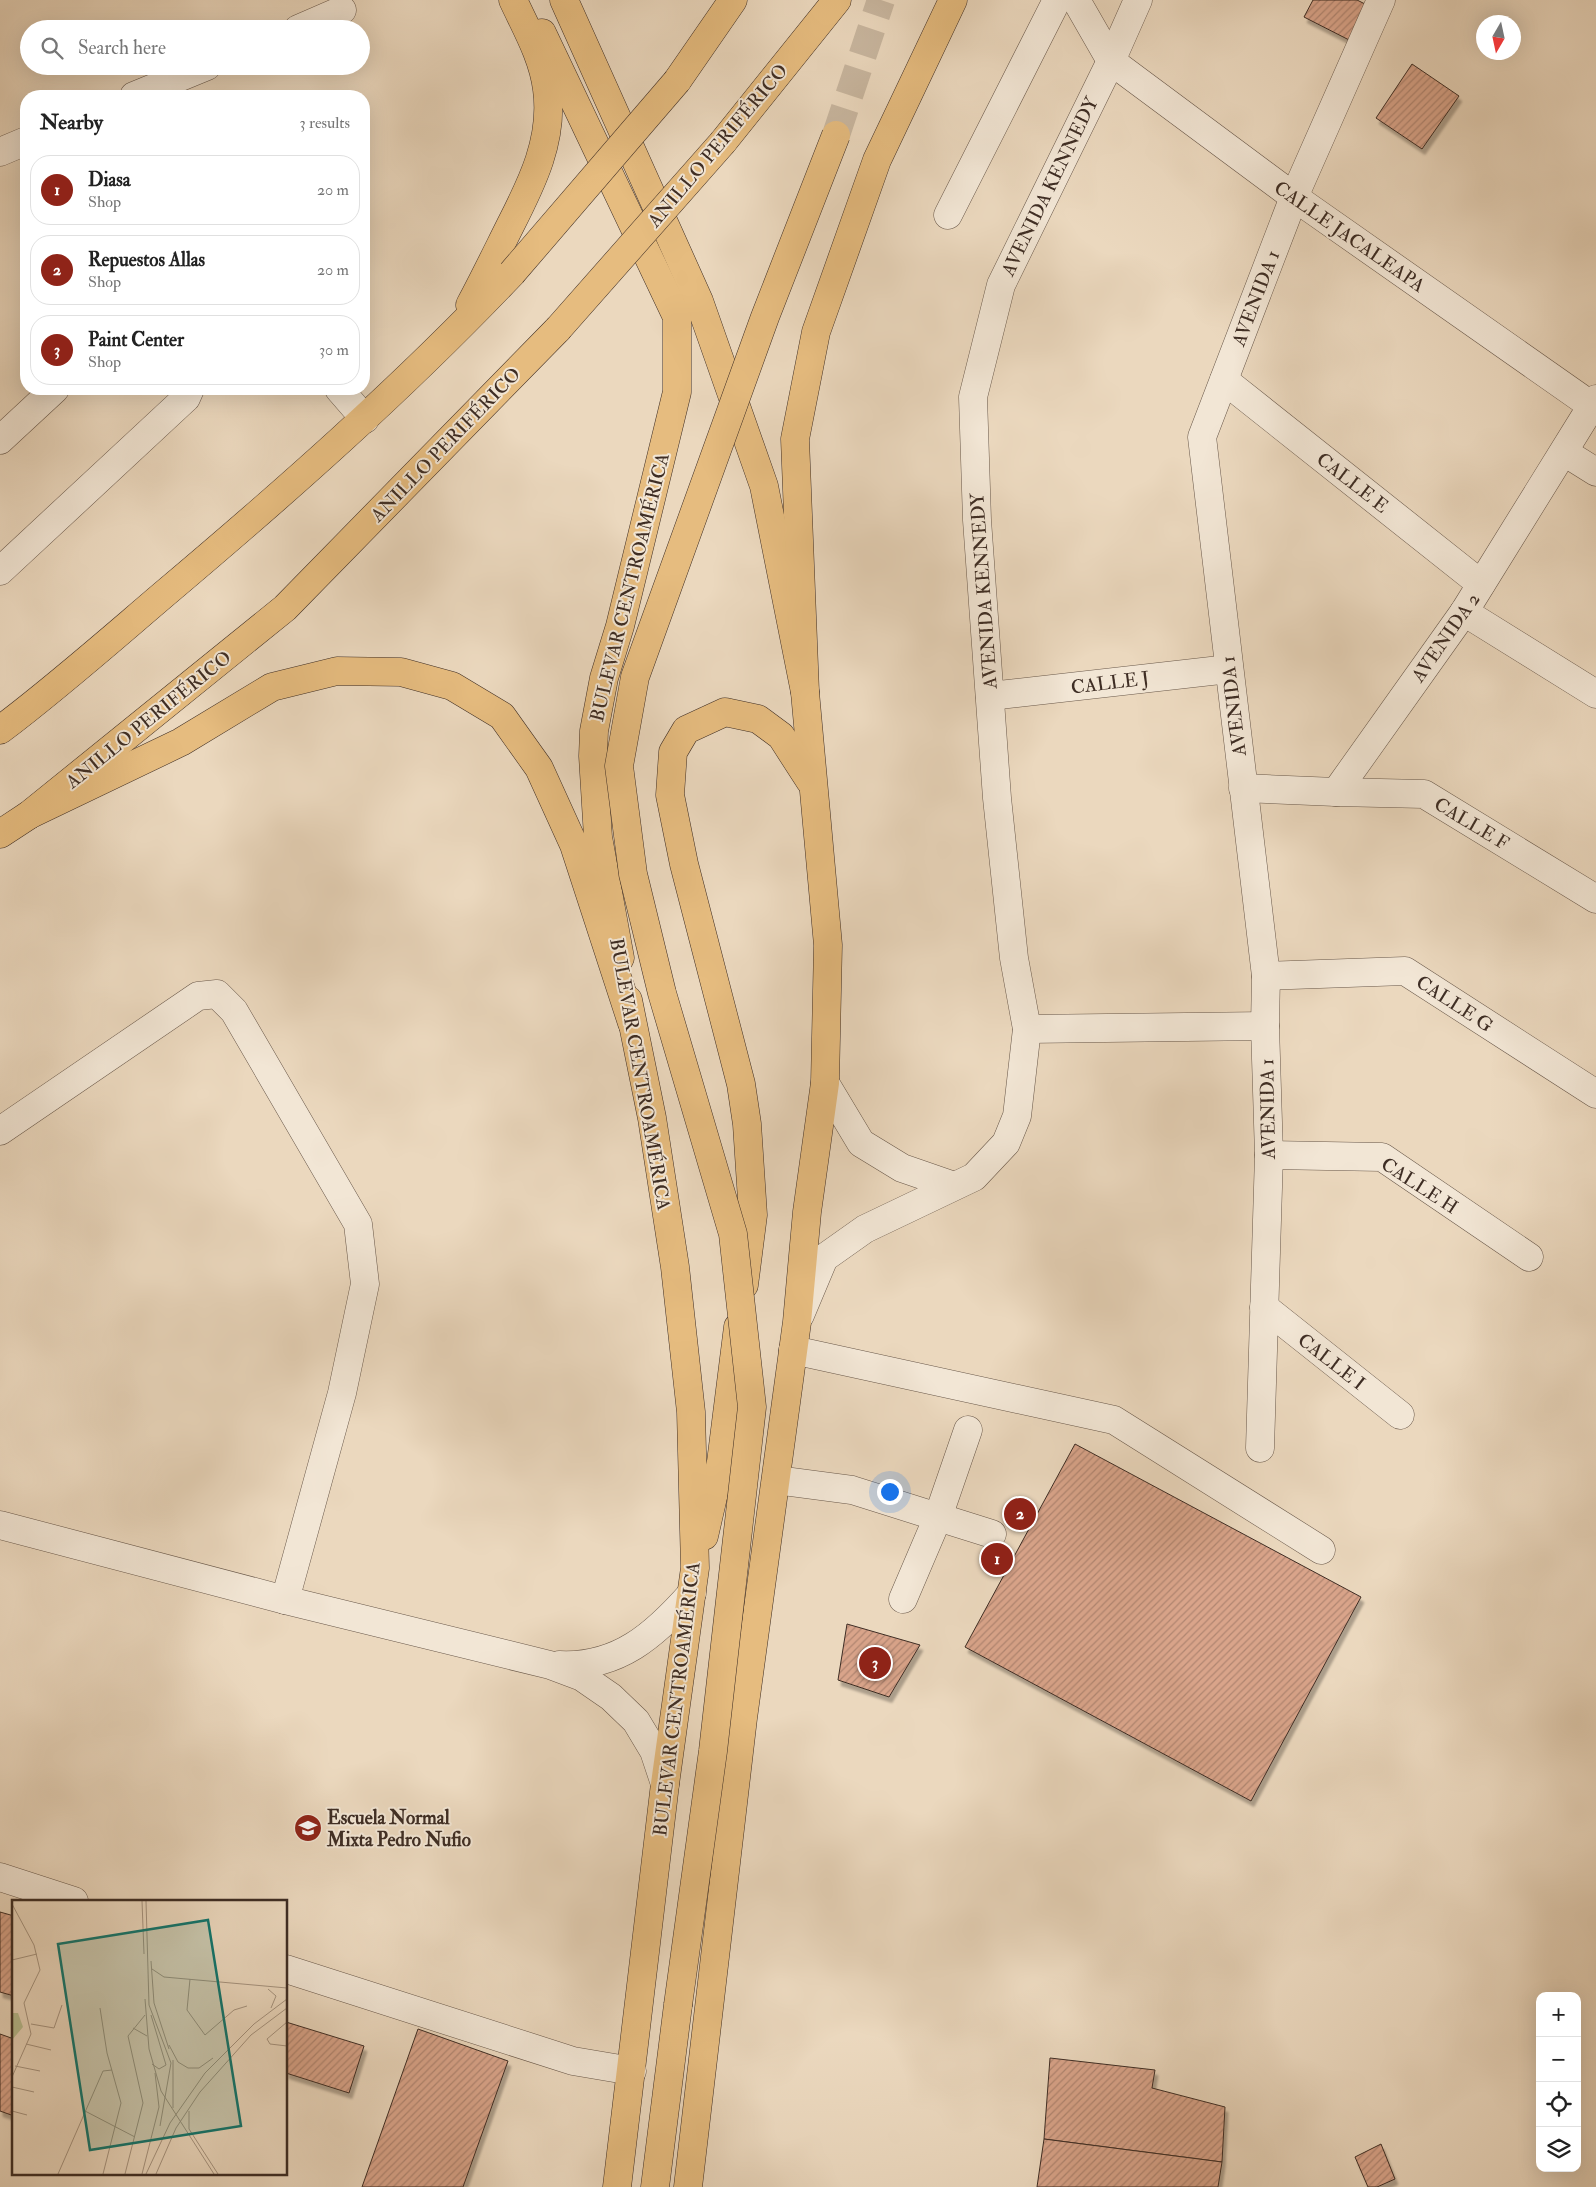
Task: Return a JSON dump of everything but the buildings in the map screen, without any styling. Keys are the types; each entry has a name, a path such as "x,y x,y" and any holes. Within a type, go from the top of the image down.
{"main road":[{"path":"456,332 533,180 543,151 548,115 547,88 537,52 513,0"},
{"name":"BULEVAR CENTROAMÉRICA","path":"527,0 559,73 677,317 677,392 620,626 604,678 594,731 593,756 598,837 632,1023 652,1118 675,1267 691,1412 693,1580 665,1784 617,2187"},
{"path":"564,0 699,302 764,486 805,692"},
{"path":"0,730 250,522 365,419 456,332 512,273 677,81 733,0"},
{"name":"ANILLO PERIFÉRICO","path":"0,834 30,815 285,608 558,329 723,142 836,0"},
{"path":"688,2187 743,1718 797,1322 807,1212 825,1083 828,945 805,692 795,439 816,332 877,160 953,0"},
{"path":"655,2187 713,1751 752,1407 733,1234 662,993 633,874 619,766 636,677 762,326 836,135"},
{"path":"30,815 181,742 272,688 337,671 402,672 452,686 502,716 539,768 574,845 632,1023"},
{"path":"693,1580 709,1520 721,1462 753,1215 747,1124 741,1084 684,864 673,812 670,795 673,752 686,730 724,712 758,719 781,736 812,785"}],"street":[{"path":"948,215 1057,0"},
{"path":"1076,0 1111,60"},
{"name":"AVENIDA KENNEDY","path":"797,1322 824,1258 865,1229 974,1177 1006,1143 1017,1116 1027,1029 1014,958 997,798 977,520 973,397 1001,285 1111,60 1138,0"},
{"name":"AVENIDA 1","path":"1260,1448 1269,1155 1264,1026 1266,976 1202,437 1294,197 1381,0"},
{"path":"319,20 342,10"},
{"name":"CALLE JACALEAPA","path":"1111,60 1294,197 1594,402"},
{"path":"149,90 185,75"},
{"path":"0,152 20,144"},
{"name":"CALLE E","path":"1224,380 1482,584"},
{"path":"0,440 49,395"},
{"path":"0,571 187,395"},
{"path":"344,395 365,419"},
{"name":"AVENIDA 2","path":"1336,792 1464,612 1594,402"},
{"path":"1564,452 1596,472"},
{"path":"1464,612 1596,694"},
{"name":"CALLE J","path":"990,696 1229,668"},
{"path":"1243,788 1336,792"},
{"name":"CALLE F","path":"1336,792 1424,794 1596,899"},
{"name":"CALLE G","path":"1266,976 1405,971 1596,1094"},
{"path":"0,1131 198,996 218,994 234,1011 358,1224 365,1284 342,1393 286,1600"},
{"path":"1027,1029 1264,1026"},
{"path":"825,1083 861,1143 902,1168 954,1186"},
{"name":"CALLE H","path":"1269,1155 1382,1157 1529,1258"},
{"name":"CALLE I","path":"1264,1307 1400,1415"},
{"path":"793,1350 1114,1420 1321,1550"},
{"path":"903,1599 938,1517 968,1430"},
{"path":"776,1480 852,1490 992,1534"},
{"path":"0,1525 286,1600 550,1665 582,1678 611,1697 636,1722 654,1751 665,1784"},
{"path":"550,1665 576,1666 603,1661 628,1650 671,1616 693,1580"},
{"path":"0,1877 71,1900"},
{"path":"288,1970 573,2061 632,2071"},
{"path":"606,2187 620,2160"}],"tunnel":[{"path":"836,135 881,0"}],"place":[{"name":"Repuestos Allas","path":"1020,1514"},
{"name":"Diasa","path":"997,1559"},
{"name":"Paint Center","path":"875,1663"},
{"name":"Escuela Normal Mixta Pedro Nufio","path":"308,1828"}]}
